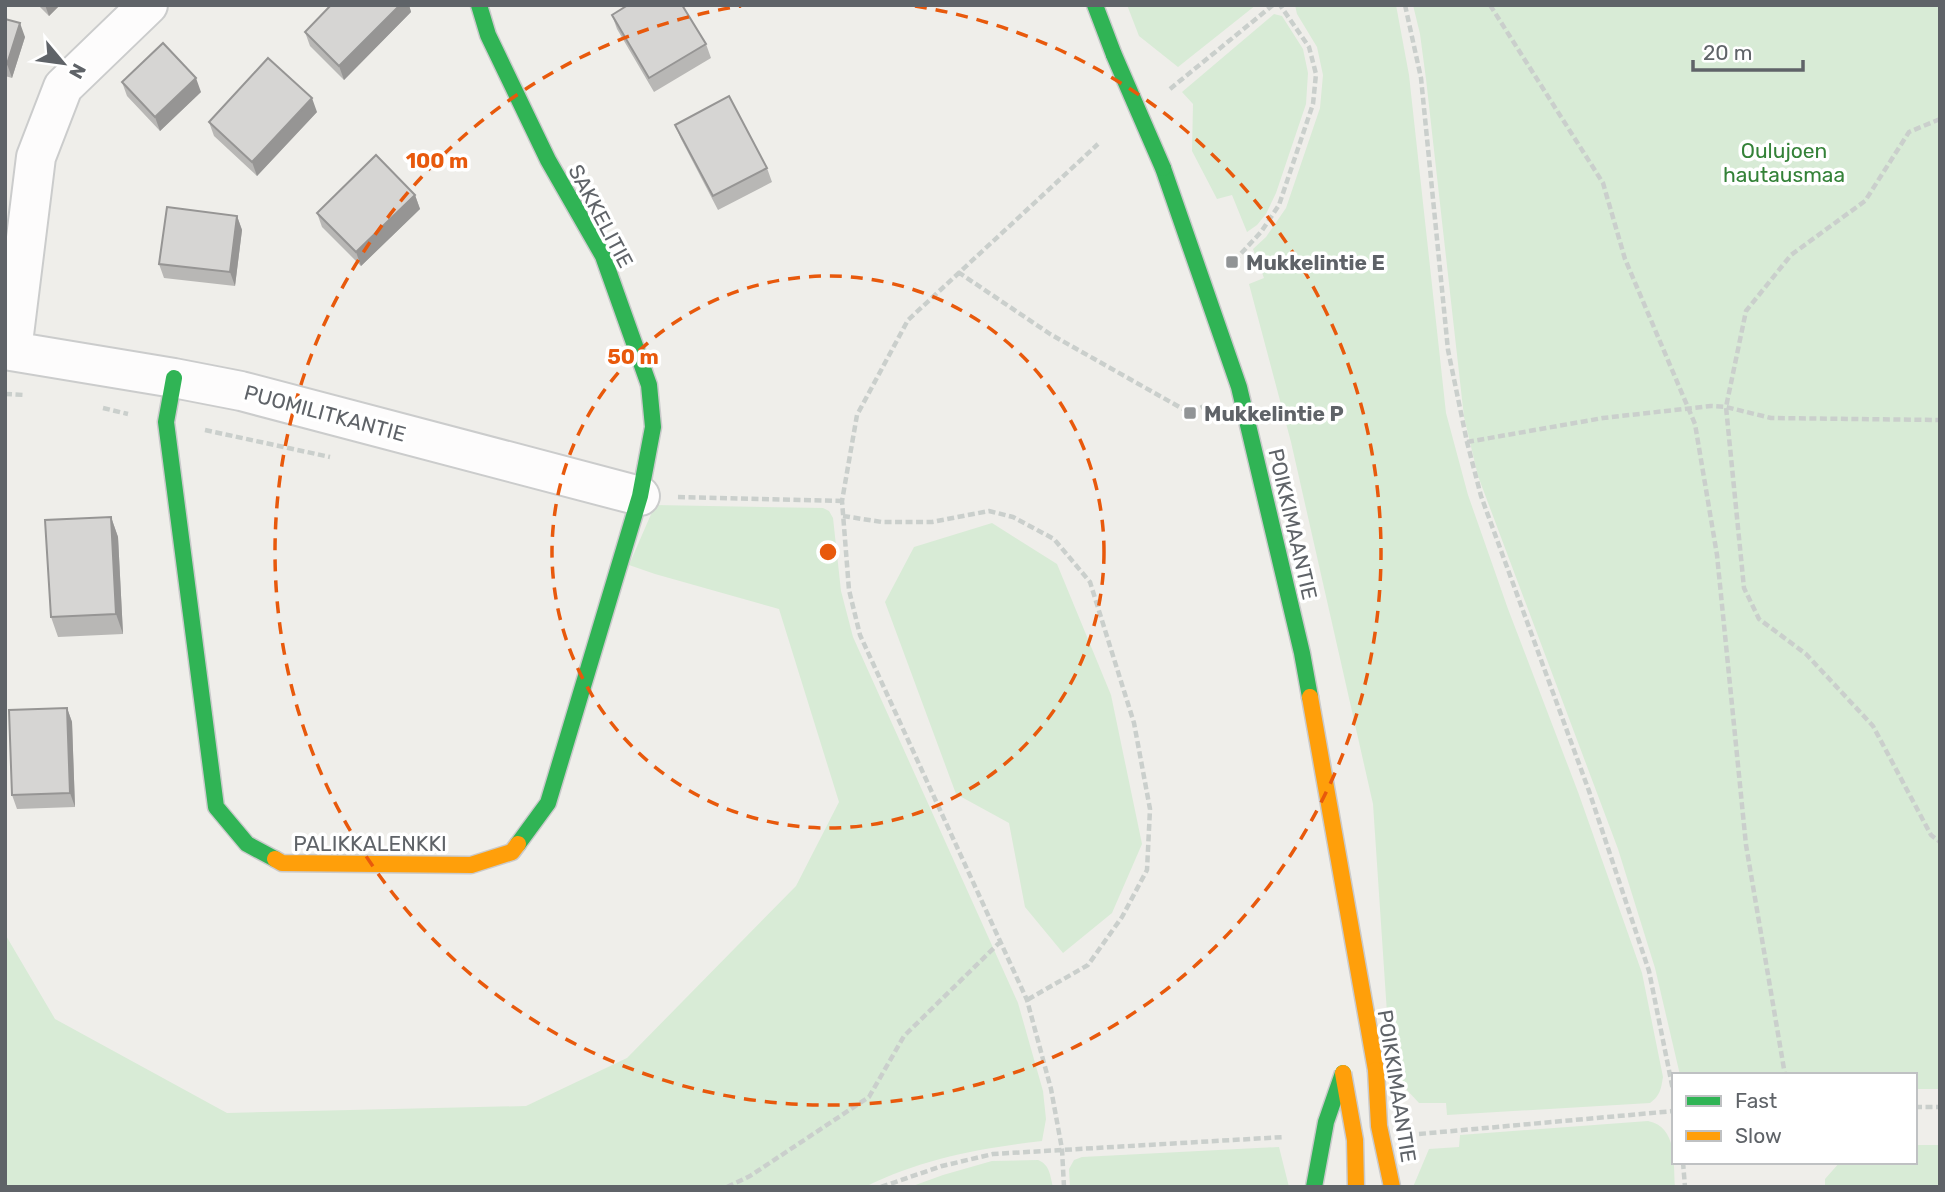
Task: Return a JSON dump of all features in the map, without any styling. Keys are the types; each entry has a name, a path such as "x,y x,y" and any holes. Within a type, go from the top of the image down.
{"street":[{"path":"8,350 36,157 63,87 148,5"},
{"name":"SAKKELITIE","path":"480,5 488,35 548,160 603,256 649,385 653,426 640,496"},
{"name":"POIKKIMAANTIE","path":"1095,5 1163,168 1239,387 1302,653 1377,1070 1379,1126 1392,1187"},
{"name":"PUOMILITKANTIE","path":"8,350 241,391 640,496"},
{"name":"PALIKKALENKKI","path":"174,378 166,422 216,807 247,844 282,863 471,864 512,852 548,803 640,496"},
{"name":"POIKKIMAANTIE","path":"1353,1028 1361,990"},
{"path":"1314,1187 1326,1122 1344,1068 1355,1140 1356,1187"}],"path":[{"path":"1170,89 1273,5"},
{"path":"1203,279 1232,262 1261,232 1279,205 1313,104 1315,74 1310,47 1280,5"},
{"path":"1405,5 1421,78 1448,350 1467,442 1481,496 1589,791 1649,971 1672,1085"},
{"path":"1490,5 1603,183 1625,259 1695,424 1717,555 1746,845 1785,1073"},
{"path":"1940,118 1909,132 1864,201 1791,255 1746,311 1726,407 1744,589 1759,619 1806,654 1873,726 1931,835 1940,842"},
{"path":"1063,1187 1062,1149 1051,1089 1027,1000 860,635 849,590 842,501 857,415 908,320 1098,144"},
{"path":"958,272 1050,334 1190,413 1239,387"},
{"path":"1467,442 1603,418 1688,408 1726,407 1770,418 1940,419"},
{"path":"640,496 842,501"},
{"path":"843,516 882,522 932,522 989,511 1013,517 1055,539 1090,582 1134,723 1150,809 1147,870 1122,917 1088,965 1027,1000"},
{"path":"727,1187 750,1176 869,1097 904,1036 1000,942"},
{"path":"1917,1107 1940,1107"},
{"path":"1417,1134 1672,1111"},
{"path":"881,1187 942,1166 993,1154 1290,1137"},
{"path":"1683,1164 1685,1187"}],"green space":[{"path":"1127,5 1256,5 1178,67 1139,36"},
{"path":"1295,5 1396,5 1409,75 1446,413 1468,495 1642,973 1663,1077 1660,1092 1650,1103 1447,1115 1446,1103 1419,1103 1391,1073 1373,804 1291,442 1249,284 1264,278 1253,249 1266,237 1286,208 1320,108 1323,75 1317,47 1297,14"},
{"name":"Oulujoen hautausmaa","path":"1413,5 1940,5 1940,1089 1917,1089 1917,1073 1680,1073 1655,968 1618,849 1478,476 1464,417 1420,34"},
{"path":"1274,14 1282,16 1303,49 1308,73 1306,104 1276,193 1266,214 1247,232 1232,195 1217,199 1192,151 1193,104 1182,92"},
{"path":"655,505 823,508 829,511 833,518 841,591 853,637 1018,1003 1043,1091 1046,1119 1042,1141 952,1156 908,1169 865,1187 5,1187 5,934 55,1019 227,1113 526,1106 627,1058 796,886 839,802 779,609 629,565"},
{"path":"992,523 1057,564 1111,695 1142,844 1112,913 1063,953 1025,907 1009,823 956,794 885,602 914,547"},
{"path":"1648,1121 1665,1130 1669,1138 1675,1187 1413,1187 1429,1149 1459,1147 1460,1135"},
{"path":"1917,1145 1940,1145 1940,1187 1825,1187 1825,1179 1838,1164 1917,1164"},
{"path":"1279,1147 1289,1187 1070,1187 1069,1169 1074,1160 1082,1157"},
{"path":"1038,1160 1047,1168 1053,1187 910,1187 992,1161"}],"building":[{"path":"331,5 400,5 339,66 305,32"},
{"path":"628,5 682,5 706,44 649,78 612,15"},
{"path":"5,19 20,23 7,64 5,63"},
{"path":"163,43 196,78 155,117 122,82"},
{"path":"268,58 312,98 252,162 209,122"},
{"path":"729,96 767,168 713,196 675,125"},
{"path":"376,155 415,195 356,252 317,213"},
{"path":"167,207 237,216 230,272 159,264"},
{"path":"111,517 116,614 51,617 45,520"},
{"path":"67,708 70,793 12,795 9,710"}],"traffic: fast":[{"path":"479,5 488,35 548,160 603,256 649,385 653,427 640,496 548,803 518,844"},
{"path":"1095,5 1114,55"},
{"path":"1114,55 1163,168"},
{"path":"1163,168 1239,387 1310,697"},
{"path":"174,378 166,422 216,807 247,844 275,859"},
{"path":"1314,1187 1326,1122 1343,1073"}],"traffic: slow":[{"path":"1310,697 1376,1070"},
{"path":"275,859 282,863 471,865 512,852 518,844"},
{"path":"1376,1070 1379,1126 1392,1187"},
{"path":"1343,1073 1355,1140 1356,1187"}],"place":[{"name":"Mukkelintie E","path":"1232,262"},
{"name":"Mukkelintie P","path":"1190,413"}]}
